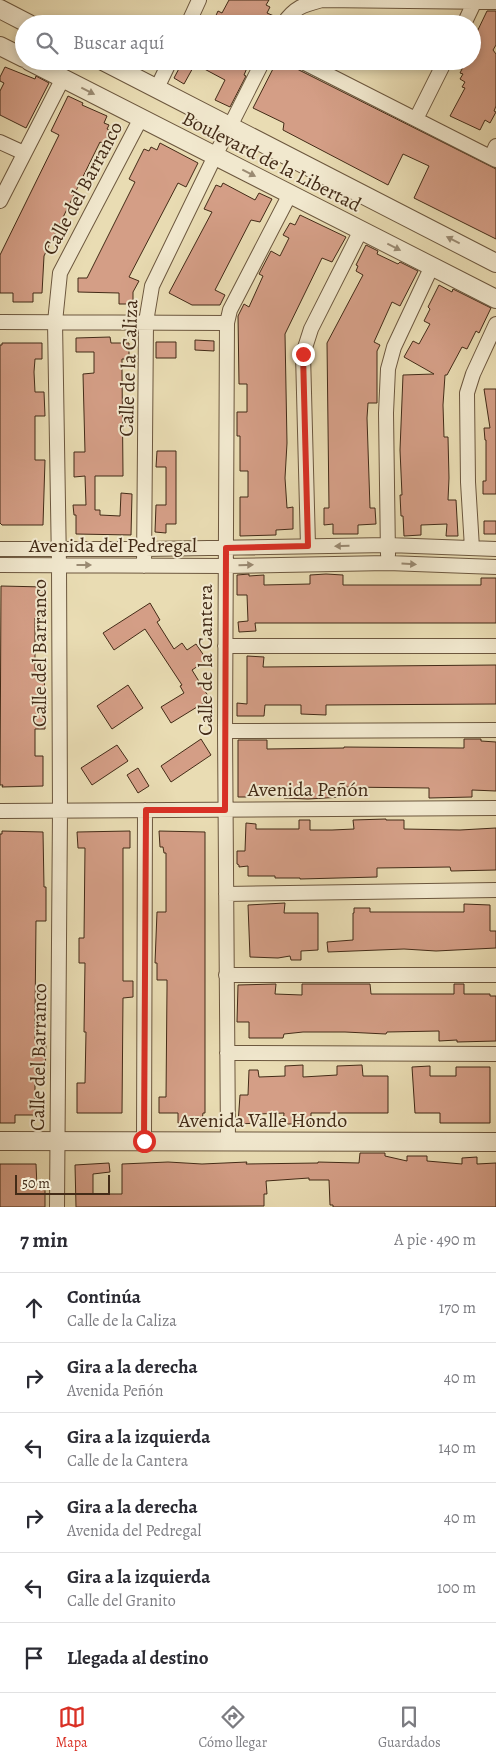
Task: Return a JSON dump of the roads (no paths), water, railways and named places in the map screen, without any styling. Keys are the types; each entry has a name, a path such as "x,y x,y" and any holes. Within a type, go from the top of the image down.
{"street":[{"path":"192,15 199,0"},
{"path":"290,15 299,7 322,0 496,2"},
{"path":"468,15 474,3"},
{"path":"0,9 15,17"},
{"path":"0,46 15,54"},
{"name":"Boulevard de la Libertad","path":"47,70 496,299"},
{"name":"Boulevard de la Libertad","path":"121,70 496,263"},
{"path":"157,88 166,70"},
{"name":"Calle de la Caliza","path":"144,566 146,322 152,286 258,70"},
{"path":"319,70 416,120 494,154"},
{"path":"416,120 441,70"},
{"path":"0,201 63,78"},
{"name":"Calle del Barranco","path":"57,1207 60,810 59,565 55,322 60,273 141,118"},
{"path":"0,142 24,153"},
{"name":"Calle de la Cantera","path":"228,1141 225,810 227,323 230,310 290,194"},
{"path":"308,546 303,354 311,329 361,230"},
{"path":"388,563 386,422 388,369 394,347 432,266"},
{"path":"0,322 227,323"},
{"path":"472,548 468,482 468,393 473,374 496,324"},
{"name":"Avenida del Pedregal","path":"0,549 388,545 496,549"},
{"name":"Avenida del Pedregal","path":"0,565 225,566 388,563 496,567"},
{"path":"225,646 496,646"},
{"path":"225,731 496,730"},
{"name":"Avenida Peñón","path":"0,811 496,808"},
{"path":"144,1141 146,810"},
{"path":"226,894 496,890"},
{"path":"226,975 496,975"},
{"path":"227,1053 496,1054"},
{"name":"Avenida Valle Hondo","path":"0,1140 496,1142"}]}
